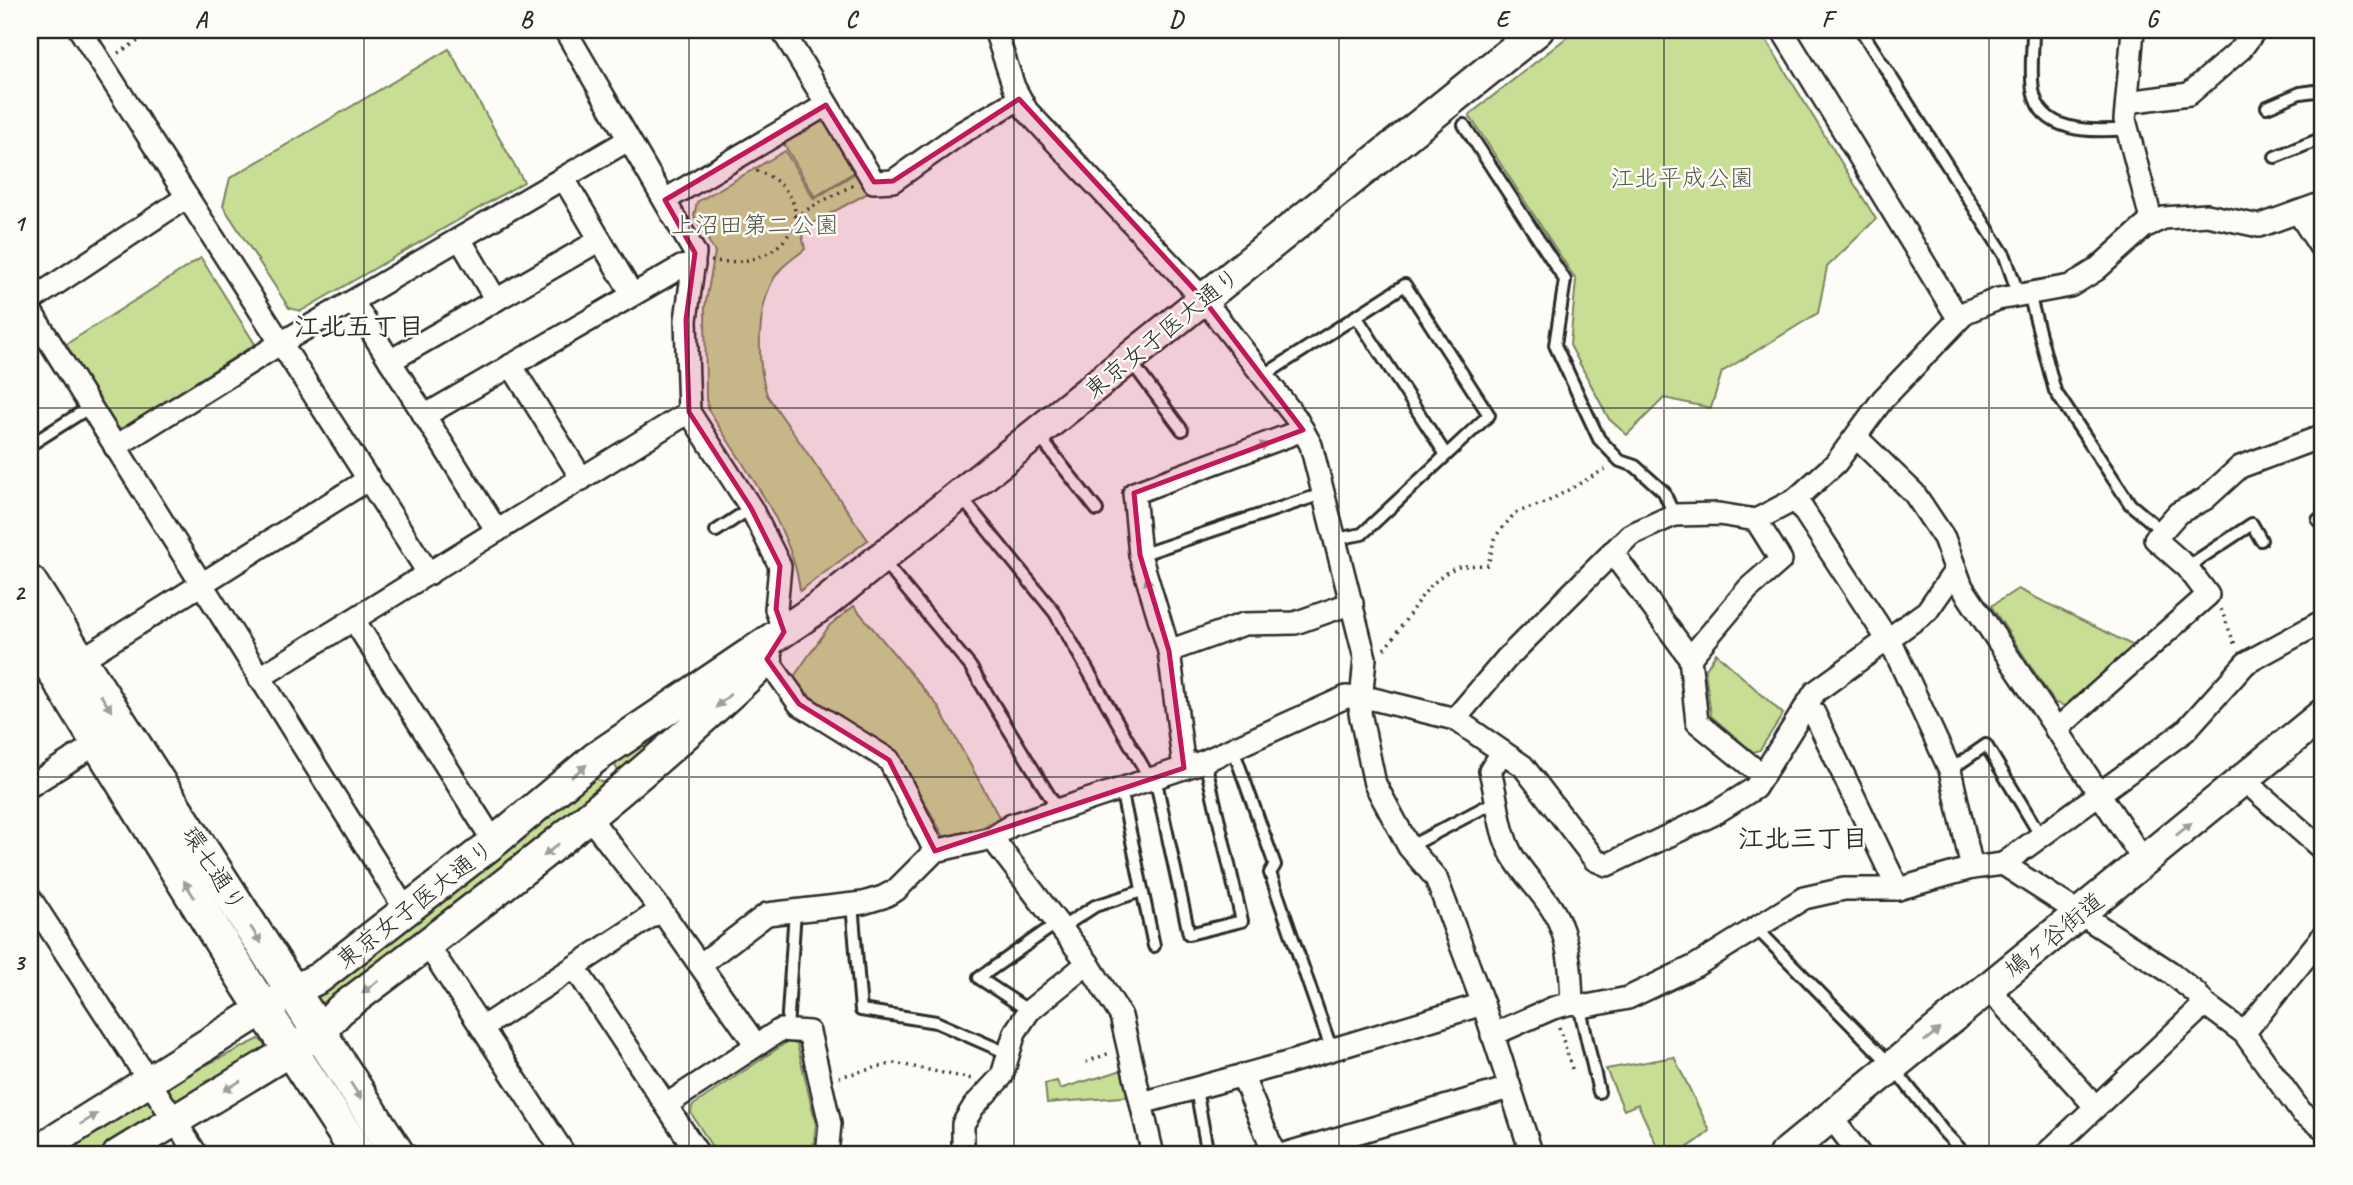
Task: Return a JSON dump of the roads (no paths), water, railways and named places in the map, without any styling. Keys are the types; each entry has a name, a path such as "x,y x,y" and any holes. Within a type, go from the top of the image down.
{"main road":[{"name":"環七通り","path":"30,583 398,1155"},
{"name":"環七通り","path":"30,632 264,1010 359,1155"}],"street":[{"path":"80,30 429,574"},
{"path":"782,30 874,182 893,181 961,133 1019,99"},
{"path":"995,30 1019,99 1098,190 1204,300 1304,430 1325,493 1365,658 1360,713 1375,784 1409,847 1436,878 1483,1004 1531,1155"},
{"name":"東京女子医大通り","path":"31,1155 292,991 319,978 407,912 634,729 784,632 881,558 1538,30"},
{"path":"1782,30 1958,318"},
{"path":"2133,30 2127,129 2152,223"},
{"path":"2127,102 2189,94 2241,48 2255,30"},
{"path":"566,31 702,263"},
{"path":"665,200 826,105"},
{"path":"115,447 281,343 628,140"},
{"path":"564,179 632,294"},
{"path":"30,301 187,197"},
{"path":"1455,719 1507,659 1630,535 1674,515 1718,514 1756,520 1796,499 1836,463 1857,438 1883,399 1958,318 1998,299 2070,286 2096,270 2152,223 2164,218 2194,215 2259,226 2323,203"},
{"path":"2298,212 2323,251"},
{"path":"460,239 496,300"},
{"path":"390,361 600,240"},
{"path":"424,416 681,267 702,263"},
{"path":"702,263 686,320 689,412 751,508 780,566 776,610 784,632"},
{"path":"353,302 497,531"},
{"path":"30,310 407,912"},
{"path":"511,365 582,479"},
{"path":"259,678 689,412"},
{"path":"1184,768 1169,651 1140,555 1134,493 1304,430"},
{"path":"2056,730 2208,595 2187,567 2155,539 2178,513 2205,499 2240,467 2323,436"},
{"path":"1857,438 1914,493 1944,538 1962,587 2144,861"},
{"path":"79,661 369,480"},
{"path":"1796,499 1889,639 1950,770 1972,868"},
{"path":"1690,658 1748,589 1781,560 1756,520"},
{"path":"1612,551 1690,658 1697,722 1763,776"},
{"path":"701,964 767,914 852,904 883,897 896,890 935,851 992,838 1012,825 1205,761 1311,710 1346,697 1360,697 1455,719 1523,766 1595,860 1606,865 1712,815 1755,788 1815,692 1927,611 1955,571"},
{"path":"1169,651 1244,624 1295,623 1352,603"},
{"path":"354,620 494,842"},
{"path":"1492,1035 1568,1005 1628,998 1695,966 1804,898 1844,888 1898,889 1972,868 2003,864 2185,732 2243,666 2323,621"},
{"name":"東京女子医大通り","path":"118,1155 292,1053 319,1033 340,1010 537,862 651,766 767,659 784,632"},
{"path":"767,659 799,704 889,760 935,851"},
{"path":"1806,706 1815,713 1898,889"},
{"name":"鳩ヶ谷街道","path":"1784,1155 2323,715"},
{"path":"30,786 99,742"},
{"path":"1502,753 1490,771 1498,800 1500,827 1512,855 1559,921 1570,962 1568,1005"},
{"path":"2244,780 2323,850"},
{"path":"589,817 662,910 756,1045"},
{"path":"992,838 1088,963 1121,1016 1143,1102 1153,1155"},
{"path":"2003,864 2170,972 2205,1004 2245,1033 2301,1112 2323,1128"},
{"path":"30,898 197,1155"},
{"path":"483,1027 662,910"},
{"path":"2245,1033 2323,936"},
{"path":"427,944 565,1155"},
{"path":"963,1155 963,1124 974,1106 1002,1076 1015,1032 1029,1011 1088,963"},
{"path":"575,968 699,1155"},
{"path":"1988,989 2095,1107"},
{"path":"1143,1102 1196,1089 1483,1004"},
{"path":"2045,1155 2205,1004"},
{"path":"666,1105 756,1045 786,1029 808,1032 830,1124 827,1155"},
{"path":"1242,1075 1276,1153 1340,1147 1509,1088"},
{"path":"1831,1117 1860,1155"}],"lane":[{"path":"2033,30 2033,92 2048,118 2064,127 2127,129"},
{"path":"1867,32 2006,256 2024,295 2055,391 2130,503 2162,531"},
{"path":"2267,107 2300,93 2323,90"},
{"path":"1464,125 1565,280 1555,345 1599,439 1619,461 1635,466 1664,492 1674,515"},
{"path":"2275,157 2323,138"},
{"path":"1264,376 1405,285 1489,415 1362,534 1336,539"},
{"path":"1356,316 1446,455"},
{"path":"1129,359 1182,430"},
{"path":"30,445 90,407"},
{"path":"1037,433 1097,510"},
{"path":"1140,555 1325,493"},
{"path":"959,495 1055,613 1153,778 1189,934 1242,921 1205,761"},
{"path":"716,531 751,508"},
{"path":"2187,567 2252,524 2261,540"},
{"path":"881,558 970,666 1058,810"},
{"path":"1950,770 1986,745 2040,835"},
{"path":"1233,749 1275,865 1270,873 1331,1048"},
{"path":"1121,789 1154,946"},
{"path":"1409,847 1498,800"},
{"path":"1029,1011 979,978 1060,925 1096,906 1142,891"},
{"path":"852,904 861,1010 936,1023 1007,1053"},
{"path":"786,1029 795,909"},
{"path":"1757,929 1893,1067 1943,1131 1966,1155"},
{"path":"1568,1005 1600,1092"},
{"path":"1196,1089 1208,1155"},
{"path":"1245,1155 1276,1153"}],"district":[{"name":"江北五丁目","path":"359,326"},
{"name":"江北三丁目","path":"1803,838"}],"park label":[{"name":"江北平成公園","path":"1682,178"},
{"name":"上沼田第二公園","path":"755,225"}]}
